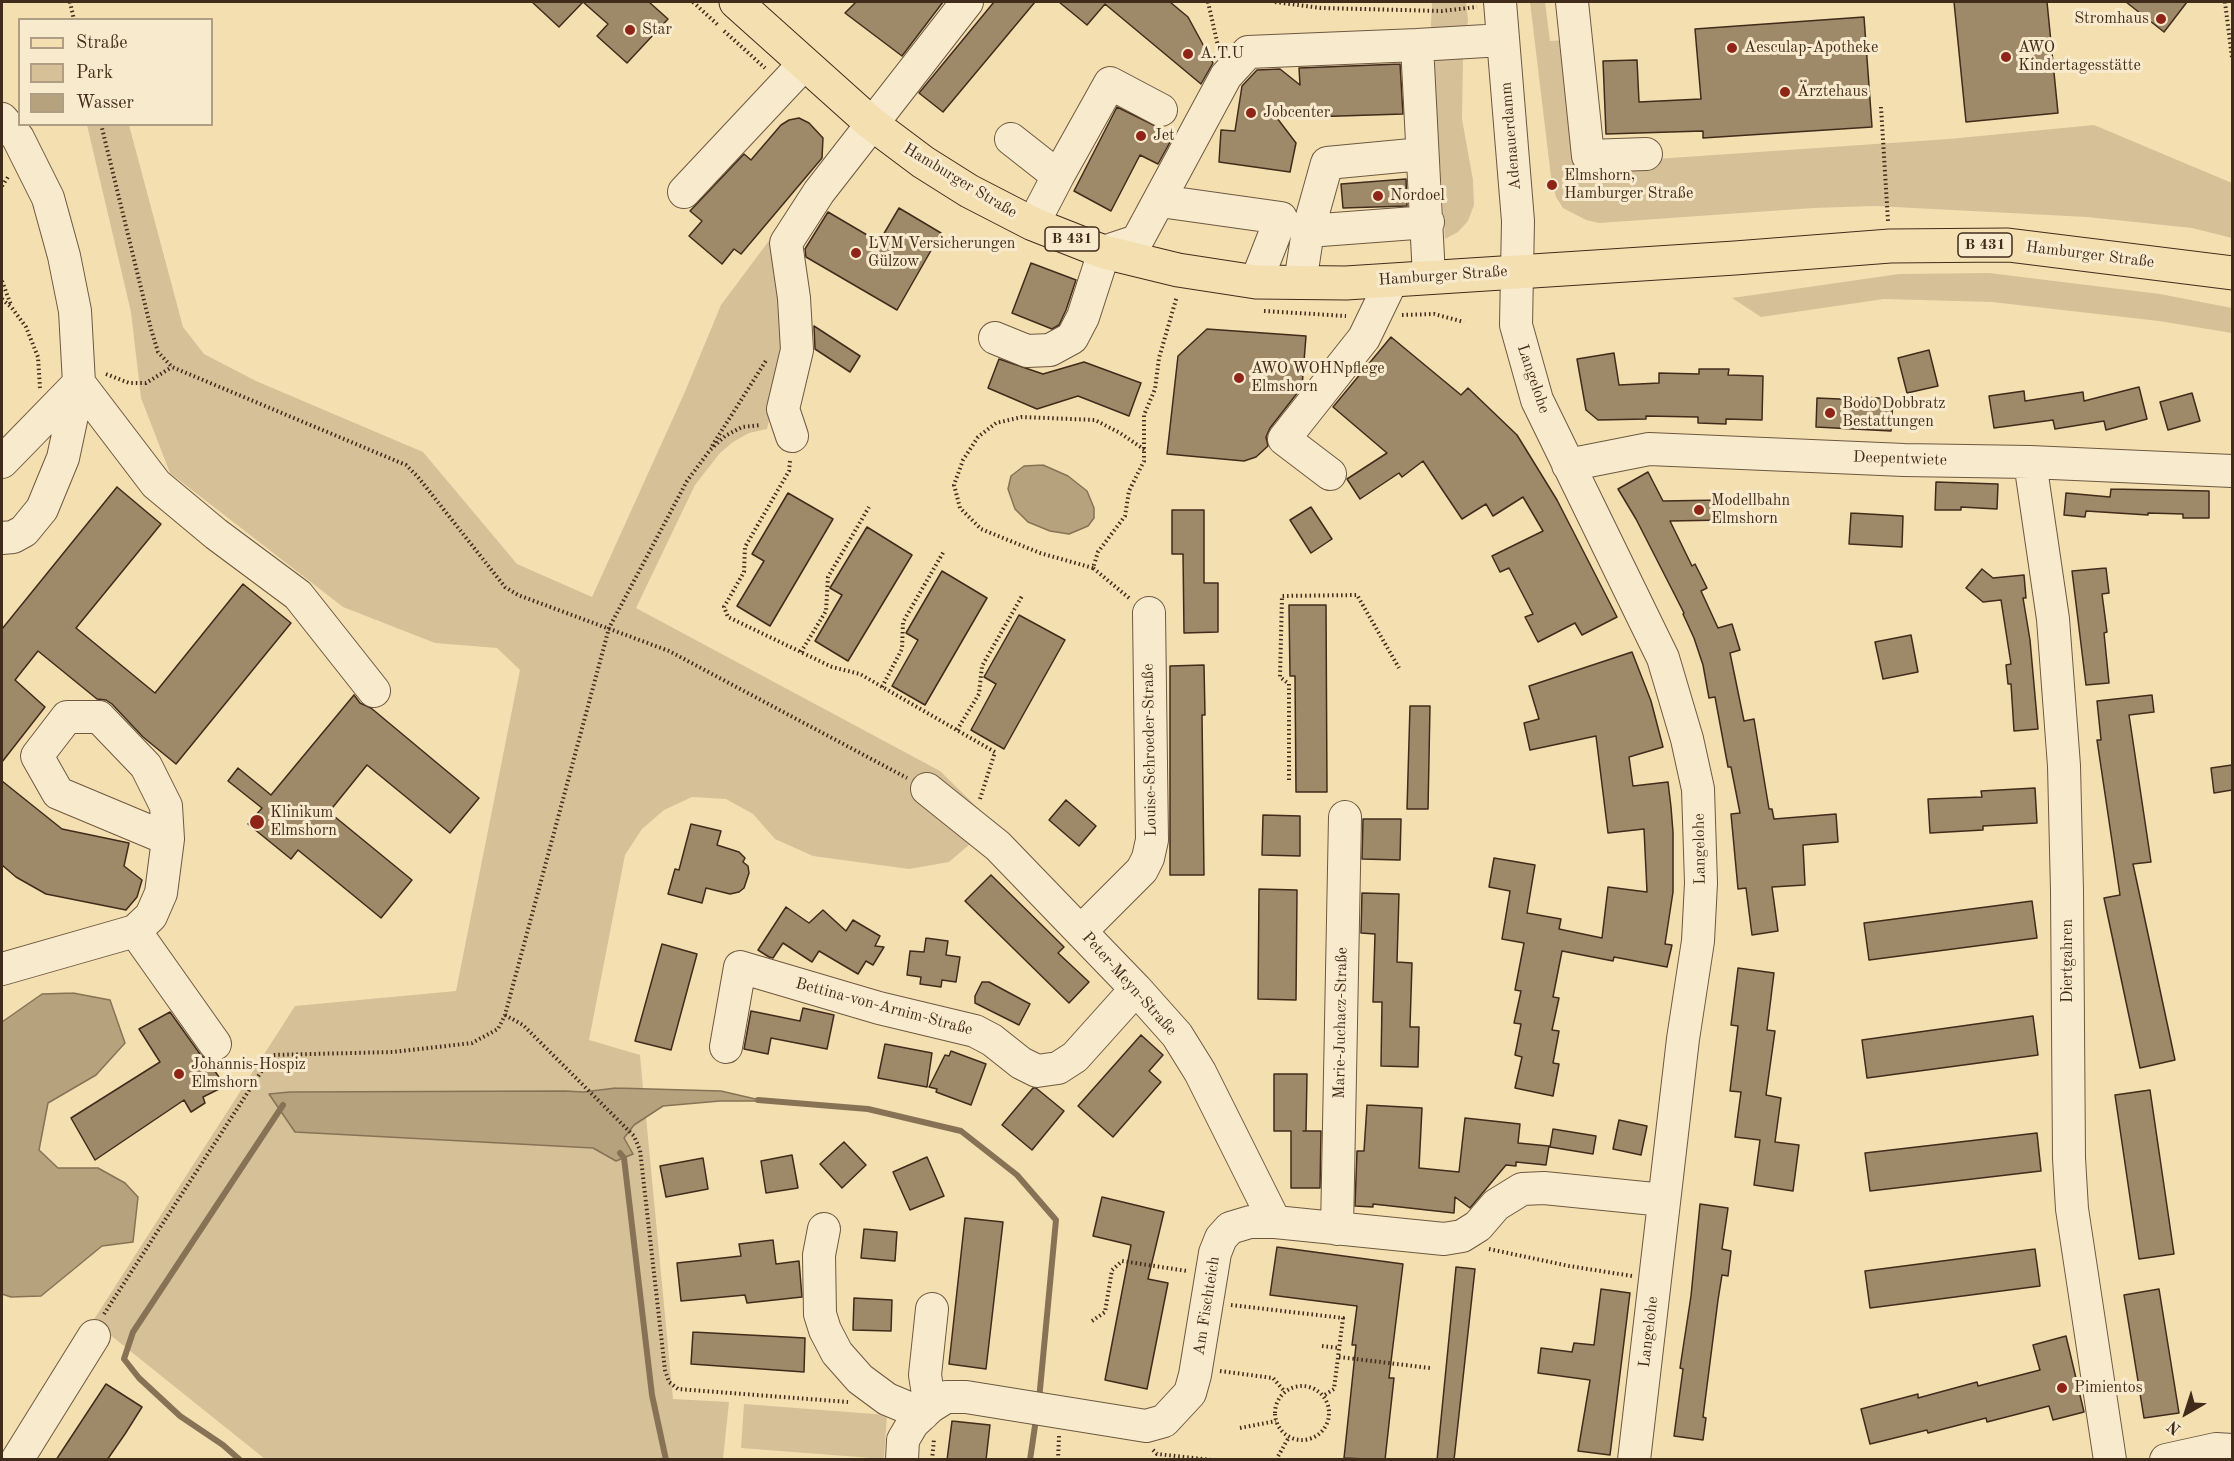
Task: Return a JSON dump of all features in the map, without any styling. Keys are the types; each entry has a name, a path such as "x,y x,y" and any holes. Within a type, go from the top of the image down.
{"main road":[{"name":"Hamburger Straße","path":"736,2 871,123 923,162 969,190 1033,224 1104,252 1178,270 1256,282 1300,283 1392,280 1890,246 2008,245 2232,273"}],"street":[{"path":"792,436 783,410 797,350 794,298 786,243 819,192 966,2"},
{"path":"1572,2 1588,156 1646,154"},
{"name":"Adenauerdamm","path":"1489,4 1503,40 1518,221 1519,271"},
{"path":"995,338 1027,351 1050,350 1072,338 1083,317 1104,252 1137,241 1226,76 1248,52 1503,40"},
{"path":"1418,45 1429,277"},
{"path":"684,192 804,64"},
{"path":"1033,224 1110,83 1161,110"},
{"path":"2,119 18,138 48,198 64,256 75,311 79,377 63,458 42,509 24,531 14,537 2,538"},
{"path":"1011,138 1058,176"},
{"path":"1300,283 1308,231 1327,163 1422,154"},
{"path":"1160,201 1281,218 1256,282"},
{"path":"1308,231 1428,222"},
{"name":"Langelohe","path":"1519,271 1516,325 1537,400 1664,658 1687,739 1698,789 1701,883 1698,941 1683,1039 1634,1460"},
{"path":"1330,474 1284,439 1364,338 1392,280"},
{"path":"2,462 79,377"},
{"path":"79,377 156,484 216,534 298,595 374,691"},
{"name":"Deepentwiete","path":"1568,465 1649,449 2232,471"},
{"name":"Diertgahren","path":"2030,462 2053,619 2064,766 2068,1158 2110,1460"},
{"name":"Louise-Schroeder-Straße","path":"1082,931 1142,870 1148,858 1152,840 1149,613"},
{"name":"Peter-Meyn-Straße","path":"927,789 998,846 1082,931 1178,1035 1200,1072 1275,1222"},
{"name":"Marie-Juchacz-Straße","path":"1337,1228 1345,817"},
{"path":"2,969 135,931 151,916 161,893 168,839"},
{"path":"135,931 215,1044"},
{"name":"Bettina-von-Arnim-Straße","path":"726,1047 740,967 879,1008 975,1031 992,1040 1021,1064 1037,1071 1058,1068 1075,1057 1136,989"},
{"name":"Am Fischteich","path":"926,1410 946,1397 966,1397 1142,1426 1164,1421 1190,1393 1197,1367 1215,1253 1221,1238 1230,1228 1250,1222 1275,1222 1444,1239 1462,1236 1478,1226 1496,1204 1522,1189 1544,1188 1665,1200"},
{"path":"824,1229 819,1255 820,1314 825,1330 837,1353 860,1379 887,1399 926,1410"},
{"path":"902,1460 903,1440 913,1423 926,1410 925,1375 932,1309"},
{"path":"16,1460 94,1336"},
{"path":"2166,1460 2216,1449 2232,1450"}],"path":[{"path":"70,2 74,18"},
{"path":"1208,2 1226,76"},
{"path":"1275,2 1321,8 1442,11 1489,4"},
{"path":"2224,2 2232,58"},
{"path":"1881,107 1890,246"},
{"path":"101,126 151,329 158,352 172,368 406,465 505,587 518,595 669,651 927,789"},
{"path":"2,281 12,308"},
{"path":"1093,568 1098,552 1125,516 1129,490 1144,461 1144,415 1155,389 1159,358 1177,296"},
{"path":"2,299 26,327 38,357 40,393"},
{"path":"94,1336 101,1318 272,1055 393,1052 472,1043 498,1029 505,1015 609,628 687,481 710,450 771,354"},
{"path":"79,377 100,371 129,383 146,383 172,368"},
{"path":"1145,450 1095,420 1022,417 996,423 978,437 963,460 954,485 960,508 981,529 1040,553 1093,568 1149,613"},
{"path":"710,450 725,436 742,427 759,424 792,436 789,471 745,547 744,572 724,607 728,617 832,667 860,674 995,752 972,824"},
{"path":"801,652 826,610 828,577 869,507"},
{"path":"882,687 902,649 903,622 944,551"},
{"path":"1289,780 1289,684 1280,677 1282,596 1357,595 1399,668"},
{"path":"957,730 979,693 982,666 1022,596"},
{"path":"505,1015 523,1025 634,1136 640,1150 665,1370 669,1382 678,1389 851,1402"},
{"path":"1444,1239 1569,1266 1655,1279"},
{"path":"1092,1321 1105,1312 1112,1269 1122,1261 1209,1288 1343,1318 1334,1389 1323,1396"},
{"path":"1322,1346 1340,1348"},
{"path":"1338,1357 1430,1368"},
{"path":"1197,1367 1273,1378 1285,1392"},
{"path":"1304,1386 1314,1389 1323,1396 1328,1405 1329,1416 1320,1434 1310,1439 1299,1440 1289,1437 1281,1430 1276,1421 1275,1411 1278,1400 1285,1392 1294,1387 1304,1386"},
{"path":"1239,1428 1276,1421"},
{"path":"1142,1426 1140,1438 1157,1454 1166,1457 1211,1460"},
{"path":"1276,1460 1289,1437"}],"green space":[{"path":"1432,2 1466,2 1468,20 1463,60 1462,119 1473,180 1474,205 1468,221 1458,232 1445,239 1431,24"},
{"path":"1530,2 1545,2 1550,41 1567,40 1582,164 1949,139 2094,125 2232,183 2232,238 2192,228 2087,217 1875,206 1813,208 1599,223 1586,220 1563,208 1556,197 1551,177"},
{"path":"87,126 129,126 183,327 204,354 256,381 423,452 517,564 592,597 684,394 721,305 771,238 783,295 786,347 767,429 749,433 733,442 720,453 695,485 636,608 940,771 989,819 977,838 949,862 909,869 813,856 775,839 753,814 726,799 692,797 664,810 642,829 625,855 589,1040 640,1055 643,1088 565,1091 593,1148 616,1161 624,1138 634,1125 646,1117 673,1399 729,1402 723,1459 265,1459 109,1334 57,1377 295,1006 456,991 520,670 497,648 435,643 343,607 170,473 141,398 131,312"},
{"path":"1989,273 2160,294 2232,308 2232,333 2159,321 1992,302 1884,299 1761,317 1732,298 1899,274"},
{"path":"744,1404 887,1415 884,1459 741,1448"}],"water":[{"path":"1043,465 1068,476 1087,491 1094,508 1094,518 1088,526 1069,534 1050,531 1028,522 1015,509 1008,489 1011,476 1024,466"},
{"path":"73,993 110,1000 125,1043 96,1075 48,1103 39,1150 58,1168 98,1168 125,1183 138,1197 133,1242 102,1246 41,1296 11,1297 2,1294 2,1022 42,994"},
{"path":"616,1088 721,1091 764,1101 720,1101 663,1106 634,1125 624,1138 633,1154 616,1161 593,1148 295,1132 269,1094 290,1092 583,1092"}],"building":[{"path":"532,2 583,2 559,27"},
{"name":"Star","path":"583,2 649,2 668,19 627,63 597,36 608,24"},
{"path":"856,2 943,2 902,56 845,13"},
{"path":"994,2 1035,2 943,112 919,93"},
{"name":"A.T.U","path":"1059,2 1170,2 1188,17 1213,63 1201,84 1105,4 1087,25"},
{"name":"AWO Kindertagesstätte","path":"1954,2 2047,2 2058,113 1966,122"},
{"name":"Stromhaus","path":"2126,2 2187,2 2164,32"},
{"name":"Ärztehaus","path":"1864,17 1872,127 1703,138 1703,131 1606,134 1603,61 1637,60 1639,102 1701,99 1695,29"},
{"path":"1400,64 1403,114 1277,118 1296,143 1290,172 1219,162 1221,130 1235,131 1242,86 1257,70 1280,69 1300,85 1299,68"},
{"path":"1117,107 1174,135 1158,164 1140,155 1111,211 1074,191"},
{"path":"799,118 809,123 823,138 822,158 741,254 734,249 722,264 689,236 702,221 690,211 744,154 751,160 781,125"},
{"path":"1406,179 1407,206 1343,208 1341,184"},
{"path":"899,208 941,233 897,310 806,257 805,249 828,212 879,242"},
{"path":"1031,263 1076,280 1059,325 1052,329 1012,313"},
{"path":"814,326 860,356 850,372 815,349"},
{"name":"AWO WOHNpflege Elmshorn","path":"1207,329 1306,336 1302,387 1270,428 1266,437 1268,446 1256,457 1244,461 1167,454 1178,356"},
{"path":"1391,337 1461,395 1468,388 1517,435 1557,500 1617,617 1582,635 1575,623 1538,642 1525,617 1533,614 1509,568 1500,572 1492,556 1543,531 1523,497 1493,516 1486,504 1462,519 1423,461 1402,477 1399,473 1360,499 1347,479 1387,453 1333,407"},
{"path":"1929,350 1938,386 1907,393 1898,358"},
{"path":"1614,353 1619,385 1659,383 1659,373 1699,374 1699,369 1729,369 1728,375 1763,376 1762,420 1726,419 1726,424 1698,423 1698,417 1646,416 1646,419 1598,420 1586,410 1577,359"},
{"path":"999,359 1043,374 1084,362 1141,383 1129,416 1078,396 1037,409 988,388"},
{"path":"2139,387 2147,419 2106,430 2104,421 2055,429 2053,420 1994,428 1989,396 2024,391 2025,401 2083,392 2084,401"},
{"path":"2192,393 2200,421 2168,430 2160,402"},
{"path":"1862,397 1893,399 1891,431 1816,427 1817,398 1862,400"},
{"path":"1648,472 1663,501 1723,500 1724,520 1670,521 1692,566 1695,564 1707,588 1701,591 1718,628 1732,624 1740,650 1730,653 1744,721 1754,719 1769,809 1772,809 1774,819 1836,814 1838,842 1803,845 1805,885 1772,887 1778,931 1752,935 1746,888 1738,889 1731,814 1740,813 1731,767 1728,767 1715,697 1709,698 1703,665 1684,613 1618,489"},
{"path":"1936,482 1998,484 1997,509 1961,507 1961,510 1935,510"},
{"path":"117,487 161,524 76,628 155,693 243,584 291,623 176,764 143,737 112,704 106,700 97,699 38,651 15,680 45,707 2,762 2,629"},
{"path":"2111,489 2209,491 2209,518 2183,518 2183,514 2148,513 2148,515 2086,511 2085,517 2064,515 2066,493 2110,497"},
{"path":"788,493 833,519 770,626 737,606 764,561 752,554"},
{"path":"1311,507 1332,539 1311,553 1290,520"},
{"path":"1172,510 1204,510 1204,583 1218,583 1218,632 1184,633 1183,554 1172,554"},
{"path":"1851,513 1903,516 1902,547 1849,544"},
{"path":"867,527 912,555 848,661 815,641 842,595 830,588"},
{"path":"2106,568 2109,593 2102,594 2107,632 2104,633 2109,683 2086,685 2072,571"},
{"path":"1982,569 1993,578 2024,575 2026,598 2023,598 2030,640 2038,729 2014,731 2011,684 2008,684 2006,665 2011,664 2001,600 1983,602 1966,588"},
{"path":"942,571 987,598 925,705 892,686 918,640 906,633"},
{"path":"1289,605 1326,605 1327,792 1296,792 1295,676 1290,676"},
{"path":"1019,615 1065,640 1004,749 971,730 996,684 984,677"},
{"path":"1911,635 1918,672 1883,679 1875,642"},
{"path":"1632,652 1651,701 1663,747 1629,757 1633,786 1668,782 1671,807 1673,892 1665,944 1672,945 1667,967 1614,957 1613,961 1562,951 1553,997 1559,998 1552,1030 1559,1031 1553,1063 1559,1064 1553,1096 1515,1088 1522,1057 1515,1055 1521,1024 1514,1023 1521,991 1515,990 1524,943 1502,939 1510,891 1489,887 1494,858 1535,865 1527,913 1561,919 1559,929 1602,938 1608,887 1647,892 1644,829 1608,833 1596,736 1530,750 1524,723 1539,719 1529,686"},
{"path":"1204,665 1205,715 1202,715 1204,875 1170,875 1170,666"},
{"path":"354,695 360,703 371,708 479,798 450,833 367,765 329,812 412,880 381,918 298,850 291,859 248,824 262,808 228,781 238,768 271,795"},
{"path":"2152,695 2154,712 2129,715 2151,862 2133,864 2175,1060 2140,1068 2104,898 2120,895 2097,740 2101,740 2097,701"},
{"path":"1410,706 1430,706 1428,809 1407,809"},
{"path":"2232,765 2232,790 2214,793 2211,768"},
{"path":"2,781 62,829 129,843 124,866 142,880 137,897 126,910 46,894 16,877 2,865"},
{"path":"2035,788 2037,823 1983,826 1983,830 1930,833 1928,799 1982,797 1981,791"},
{"path":"1066,800 1096,826 1079,846 1049,820"},
{"path":"1263,815 1300,816 1300,856 1262,855"},
{"path":"1363,819 1401,819 1400,860 1362,859"},
{"path":"691,824 721,831 717,845 739,852 745,858 743,862 748,866 749,873 744,888 739,892 730,894 706,888 702,903 668,894 675,869 679,870"},
{"path":"991,875 1064,947 1058,953 1089,982 1069,1003 965,901"},
{"path":"1259,889 1297,890 1296,1000 1258,999"},
{"path":"1362,893 1399,894 1397,962 1412,963 1410,1027 1419,1027 1418,1067 1381,1066 1382,1002 1373,1002 1375,934 1361,933"},
{"path":"2032,901 2037,938 1869,960 1864,923"},
{"path":"786,907 809,923 823,910 846,931 853,920 880,936 875,946 884,947 873,965 866,961 858,974 819,951 812,962 783,943 773,958 769,957 758,950"},
{"path":"926,938 948,941 946,955 960,957 956,982 942,980 941,987 920,984 921,977 907,975 910,951 924,952"},
{"path":"662,944 697,954 671,1050 635,1041"},
{"path":"1738,968 1774,973 1767,1030 1775,1031 1766,1095 1781,1098 1775,1142 1799,1145 1793,1191 1754,1185 1760,1140 1735,1137 1741,1092 1730,1091 1738,1026 1731,1025"},
{"path":"982,982 989,982 1030,1004 1019,1025 975,1003 975,996"},
{"path":"803,1008 834,1015 827,1049 771,1038 768,1054 744,1049 751,1011 800,1021"},
{"name":"Johannis-Hospiz Elmshorn","path":"170,1012 225,1086 203,1097 205,1103 191,1112 184,1100 95,1160 71,1118 160,1062 139,1029"},
{"path":"2033,1016 2038,1055 1867,1078 1862,1040"},
{"path":"1141,1035 1163,1055 1149,1071 1161,1082 1113,1137 1078,1106"},
{"path":"885,1044 932,1053 927,1087 878,1078"},
{"path":"951,1051 986,1064 971,1105 936,1092 937,1089 929,1087 945,1055 949,1056"},
{"path":"1274,1074 1307,1074 1306,1131 1321,1131 1320,1188 1291,1188 1291,1131 1274,1131"},
{"path":"1033,1088 1064,1111 1032,1150 1002,1125"},
{"path":"2150,1090 2174,1254 2139,1259 2115,1095"},
{"path":"1367,1105 1422,1108 1419,1168 1459,1172 1465,1118 1520,1124 1518,1143 1549,1146 1546,1165 1516,1162 1516,1166 1506,1165 1470,1208 1455,1197 1454,1213 1373,1204 1373,1207 1355,1206 1357,1151 1364,1151"},
{"path":"1619,1120 1647,1126 1641,1155 1613,1149"},
{"path":"1553,1129 1596,1136 1593,1154 1550,1147"},
{"path":"2037,1133 2041,1171 1870,1191 1865,1153"},
{"path":"844,1142 866,1165 842,1188 820,1164"},
{"path":"792,1155 798,1188 766,1193 761,1161"},
{"path":"927,1157 944,1196 910,1210 893,1172"},
{"path":"703,1158 708,1189 666,1197 660,1166"},
{"path":"1102,1197 1164,1212 1148,1279 1168,1283 1147,1389 1105,1380 1131,1245 1093,1236"},
{"path":"1700,1204 1728,1208 1722,1249 1731,1251 1728,1276 1722,1275 1718,1300 1703,1417 1706,1418 1703,1440 1674,1436"},
{"path":"965,1218 1003,1222 986,1369 949,1364"},
{"path":"864,1229 897,1232 895,1261 861,1258"},
{"path":"773,1240 776,1264 799,1261 802,1297 747,1303 745,1295 681,1301 677,1263 741,1256 739,1244"},
{"path":"1277,1247 1403,1264 1389,1378 1394,1378 1385,1460 1344,1458 1356,1345 1352,1345 1357,1306 1270,1295"},
{"path":"2035,1249 2040,1286 1870,1308 1865,1271"},
{"path":"1456,1267 1475,1269 1454,1460 1437,1460"},
{"path":"1601,1289 1630,1293 1610,1455 1578,1451 1590,1380 1538,1373 1541,1348 1572,1352 1574,1343 1594,1345"},
{"path":"2159,1289 2179,1413 2144,1418 2124,1295"},
{"path":"854,1298 892,1300 891,1331 853,1330"},
{"path":"693,1332 805,1338 804,1372 691,1364"},
{"path":"2066,1336 2084,1412 2053,1420 2049,1406 1987,1422 1986,1418 1928,1433 1927,1430 1870,1444 1861,1409 1918,1394 1918,1398 1977,1382 1978,1386 2040,1370 2033,1345"},
{"path":"106,1384 142,1407 125,1434 107,1460 56,1460"},
{"path":"952,1421 990,1425 986,1460 947,1460"}],"waterway":[{"path":"758,1100 868,1109 961,1131 1017,1175 1056,1220 1039,1400"},
{"path":"240,1460 223,1445 180,1416 139,1378 124,1359 133,1332 283,1105"},
{"path":"620,1153 624,1158 652,1395 666,1460"},
{"path":"1030,1460 1036,1419"}],"place":[{"name":"Stromhaus","path":"2161,19"},
{"name":"Star","path":"630,30"},
{"name":"Aesculap-Apotheke","path":"1732,48"},
{"name":"A.T.U","path":"1188,54"},
{"name":"AWO Kindertagesstätte","path":"2006,57"},
{"name":"Ärztehaus","path":"1785,92"},
{"name":"Jobcenter","path":"1251,113"},
{"name":"Jet","path":"1141,136"},
{"name":"Elmshorn, Hamburger Straße","path":"1552,185"},
{"name":"Nordoel","path":"1378,196"},
{"name":"LVM Versicherungen Gülzow","path":"856,253"},
{"name":"AWO WOHNpflege Elmshorn","path":"1239,378"},
{"name":"Bodo Dobbratz Bestattungen","path":"1830,413"},
{"name":"Modellbahn Elmshorn","path":"1699,510"},
{"name":"Klinikum Elmshorn","path":"257,822"},
{"name":"Johannis-Hospiz Elmshorn","path":"179,1074"},
{"name":"Pimientos","path":"2062,1388"}]}
